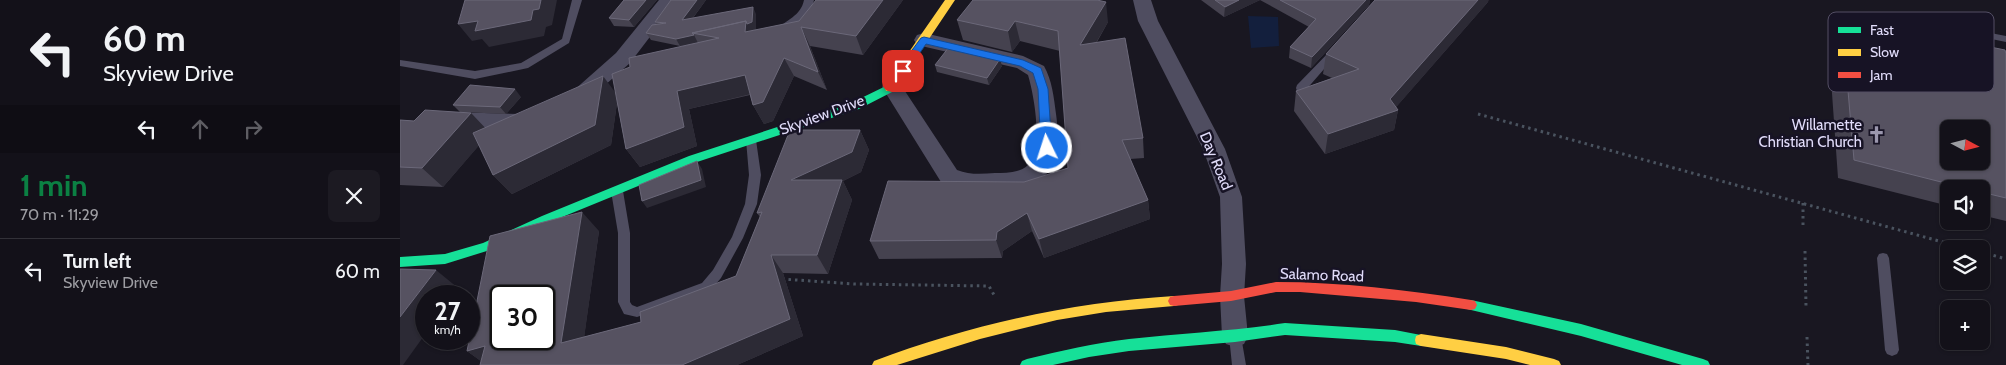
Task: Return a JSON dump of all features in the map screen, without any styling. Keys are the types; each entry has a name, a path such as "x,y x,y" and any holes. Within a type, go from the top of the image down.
{"main road":[{"name":"Skyview Drive","path":"400,262 445,259 486,247 546,219 693,159 855,106 892,87 950,0"},
{"name":"Salamo Road","path":"879,365 952,341 1005,327 1084,310 1146,302 1232,296 1276,288 1358,291 1446,300 1494,308 1639,344 1703,365"},
{"path":"1027,365 1120,346 1188,338 1235,336 1284,329 1395,336 1468,346 1554,365"}],"street":[{"path":"429,118 475,122 520,122 554,110 581,95 631,58 669,0"},
{"name":"Day Road","path":"1142,0 1148,21 1214,149 1231,197 1234,264 1232,296 1235,336"},
{"path":"892,87 949,176 964,183 1008,181 1023,179 1040,167 1047,148 1043,89 1037,71 1023,63 924,40"}],"lane":[{"path":"400,63 475,75 524,66 566,41 577,0"},
{"path":"771,33 785,29 809,4 809,0"},
{"path":"1301,88 1345,40"},
{"path":"617,191 624,233 624,302 628,310 637,312 706,287 717,274 738,238 751,204 755,175 750,140"},
{"path":"1883,258 1892,350"},
{"path":"1235,336 1239,365"}],"path":[{"path":"1478,114 1940,241"},
{"path":"1803,203 1803,225"},
{"path":"1805,250 1806,307"},
{"path":"1990,255 2006,259"},
{"path":"779,278 854,284 989,286 994,295"},
{"path":"1808,337 1808,364"}],"water":[{"path":"1248,16 1278,17 1279,46 1251,48"}],"building":[{"path":"465,0 541,0 539,9 533,10 531,20 475,31 478,21 458,24"},
{"path":"624,0 646,0 629,20 609,18"},
{"path":"671,0 697,0 682,20 753,7 752,22 747,24 746,21 692,33 694,35 676,39 646,33 652,25 666,23 655,22"},
{"path":"816,0 883,0 856,36 801,27 818,72 784,58 763,102 753,105 745,75 677,91 684,127 626,149 612,74 630,67 629,58 719,38 692,33 746,21 745,32 799,21"},
{"path":"973,0 1097,0 1106,2 1080,45 1125,38 1143,138 1122,140 1148,200 1039,239 1027,213 997,232 996,240 870,241 888,181 1024,182 1068,168 1058,31 1015,21 1008,31 957,20"},
{"path":"1215,0 1239,0 1225,7"},
{"path":"1280,0 1366,0 1312,57 1290,47 1316,19"},
{"path":"1375,0 1478,0 1390,99 1398,110 1328,134 1296,91 1359,69 1326,54"},
{"path":"949,47 1000,59 987,78 935,65"},
{"path":"1994,48 2005,50 2006,198 1990,194 1990,180 1940,180 1940,182 1854,160 1848,92 1994,92"},
{"path":"603,76 595,125 493,175 473,133"},
{"path":"470,85 515,89 500,107 453,105"},
{"path":"425,110 471,113 422,168 400,167 400,120 414,121"},
{"path":"790,130 860,130 852,152 791,180 842,180 817,255 771,255 790,319 682,365 480,365 485,346 480,347 480,286 490,236 582,212 561,343 641,322 640,312 736,276 762,212 757,213"},
{"path":"697,161 701,180 642,201 639,185"},
{"path":"400,269 436,270 425,285 415,285 415,297 400,317"}],"traffic: fast":[{"path":"400,262 445,259 486,247 546,219 693,159 855,106 890,88"},
{"path":"1471,305 1581,330 1703,365"},
{"path":"1027,365 1089,351 1129,345 1235,336 1285,329 1395,336 1421,340"}],"traffic: slow":[{"path":"890,88 950,0"},
{"path":"879,365 980,334 1057,315 1106,307 1174,301"},
{"path":"1421,340 1506,353 1554,365"}],"traffic: jam":[{"path":"1174,301 1231,296 1276,287 1300,287 1416,297 1471,305"}],"place":[{"name":"Willamette Christian Church","path":"1876,134"}],"route":[{"path":"903,71 924,40 1023,63 1037,71 1043,89 1047,148"}]}
